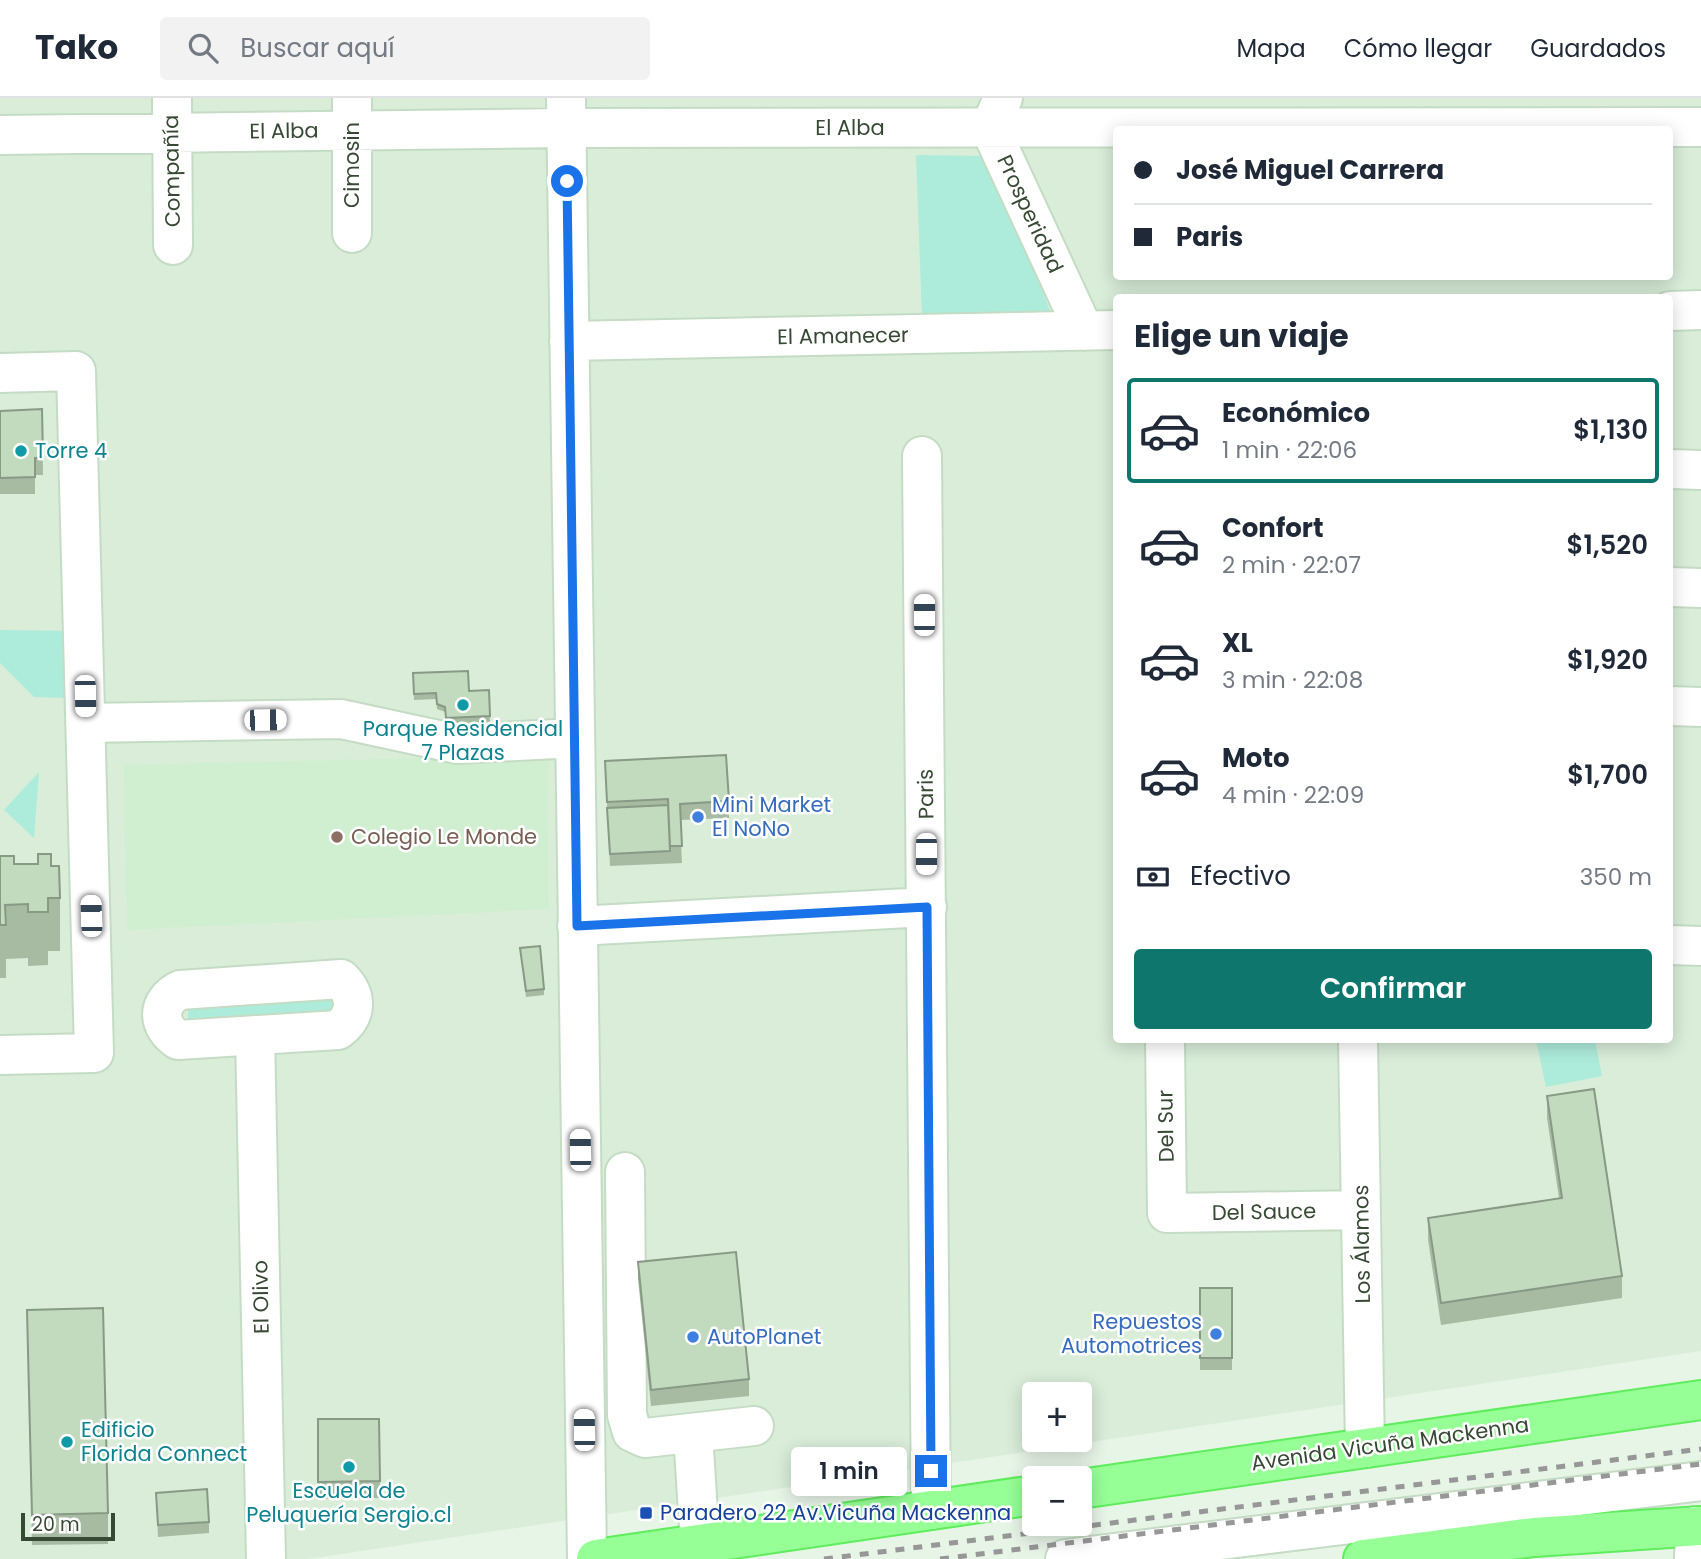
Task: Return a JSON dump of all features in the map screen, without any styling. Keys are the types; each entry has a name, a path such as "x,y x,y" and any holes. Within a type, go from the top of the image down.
{"main road":[{"name":"Avenida Vicuña Mackenna","path":"1092,1487 1701,1400"},
{"path":"596,1559 1022,1497"},
{"path":"1363,1559 1534,1537 1697,1537"}],"street":[{"path":"566,113 587,1559"},
{"name":"El Alba","path":"0,135 172,115 352,114 997,113 1651,126"},
{"name":"Prosperidad","path":"997,113 1100,330"},
{"name":"Cimosin","path":"352,114 352,233"},
{"name":"Compañía","path":"172,115 173,245"},
{"name":"El Alba","path":"1673,126 1701,127"},
{"path":"1673,311 1701,310"},
{"name":"El Amanecer","path":"569,341 1100,330"},
{"path":"0,373 76,371 94,1053 0,1055"},
{"name":"Paris","path":"922,456 931,1510"},
{"path":"1673,469 1701,470"},
{"path":"1673,587 1701,588"},
{"path":"1673,706 1701,707"},
{"path":"85,723 341,719 457,744 575,738"},
{"path":"577,926 927,907"},
{"path":"1673,945 1701,946"},
{"name":"El Olivo","path":"255,1035 266,1559"},
{"name":"Del Sur","path":"1165,1043 1167,1213"},
{"name":"Los Álamos","path":"1357,1043 1365,1448"},
{"path":"625,1172 627,1416 632,1432 645,1438 754,1426"},
{"name":"Del Sauce","path":"1167,1213 1361,1210"},
{"path":"693,1433 700,1544"},
{"path":"1065,1559 1701,1480"}],"shaded area":[{"path":"0,98 1701,98 1701,1351 1092,1442 1092,1382 1022,1382 1022,1452 1025,1452 308,1559 0,1559"},
{"path":"916,155 988,156 1053,318 922,317"},
{"path":"0,630 70,631 68,698 34,697 0,663"},
{"name":"Colegio Le Monde","path":"548,755 549,909 127,930 123,765"},
{"path":"39,772 34,838 4,810"},
{"path":"336,990 340,1022 187,1029 189,999"},
{"path":"1537,1043 1596,1043 1602,1076 1546,1087"}],"building":[{"name":"Torre 4","path":"42,409 43,458 35,458 35,477 0,478 0,411"},
{"name":"Parque Residencial 7 Plazas","path":"468,671 469,691 489,690 490,716 446,718 445,707 437,704 436,693 414,694 413,673"},
{"name":"Mini Market El NoNo","path":"726,755 729,801 680,804 682,846 670,846 668,799 607,802 605,761"},
{"path":"668,805 670,851 610,854 607,808"},
{"path":"38,854 51,854 51,866 59,866 60,898 48,898 48,912 28,912 28,904 5,905 6,925 0,925 0,856 14,856 14,864 38,864"},
{"path":"540,946 544,989 526,991 520,948"},
{"path":"1594,1089 1622,1276 1441,1303 1428,1218 1562,1198 1547,1096"},
{"name":"AutoPlanet","path":"736,1252 749,1379 651,1390 638,1262"},
{"name":"Repuestos Automotrices","path":"1200,1288 1232,1288 1232,1358 1200,1358"},
{"name":"Edificio Florida Connect","path":"103,1308 108,1513 32,1515 27,1310"},
{"name":"Escuela de Peluquería Sergio.cl","path":"318,1419 379,1419 380,1481 318,1482"},
{"path":"207,1489 209,1522 158,1525 156,1493"}],"railway":[{"path":"824,1559 1701,1449"},
{"path":"940,1559 1701,1464"}],"place":[{"name":"Torre 4","path":"21,451"},
{"name":"Parque Residencial 7 Plazas","path":"463,705"},
{"name":"Mini Market El NoNo","path":"698,817"},
{"name":"Colegio Le Monde","path":"337,837"},
{"name":"Repuestos Automotrices","path":"1216,1334"},
{"name":"AutoPlanet","path":"693,1337"},
{"name":"Edificio Florida Connect","path":"67,1442"},
{"name":"Escuela de Peluquería Sergio.cl","path":"349,1467"},
{"name":"Paradero 22 Av.Vicuña Mackenna","path":"646,1513"}],"route":[{"path":"567,181 577,926 927,907 931,1471"}]}
